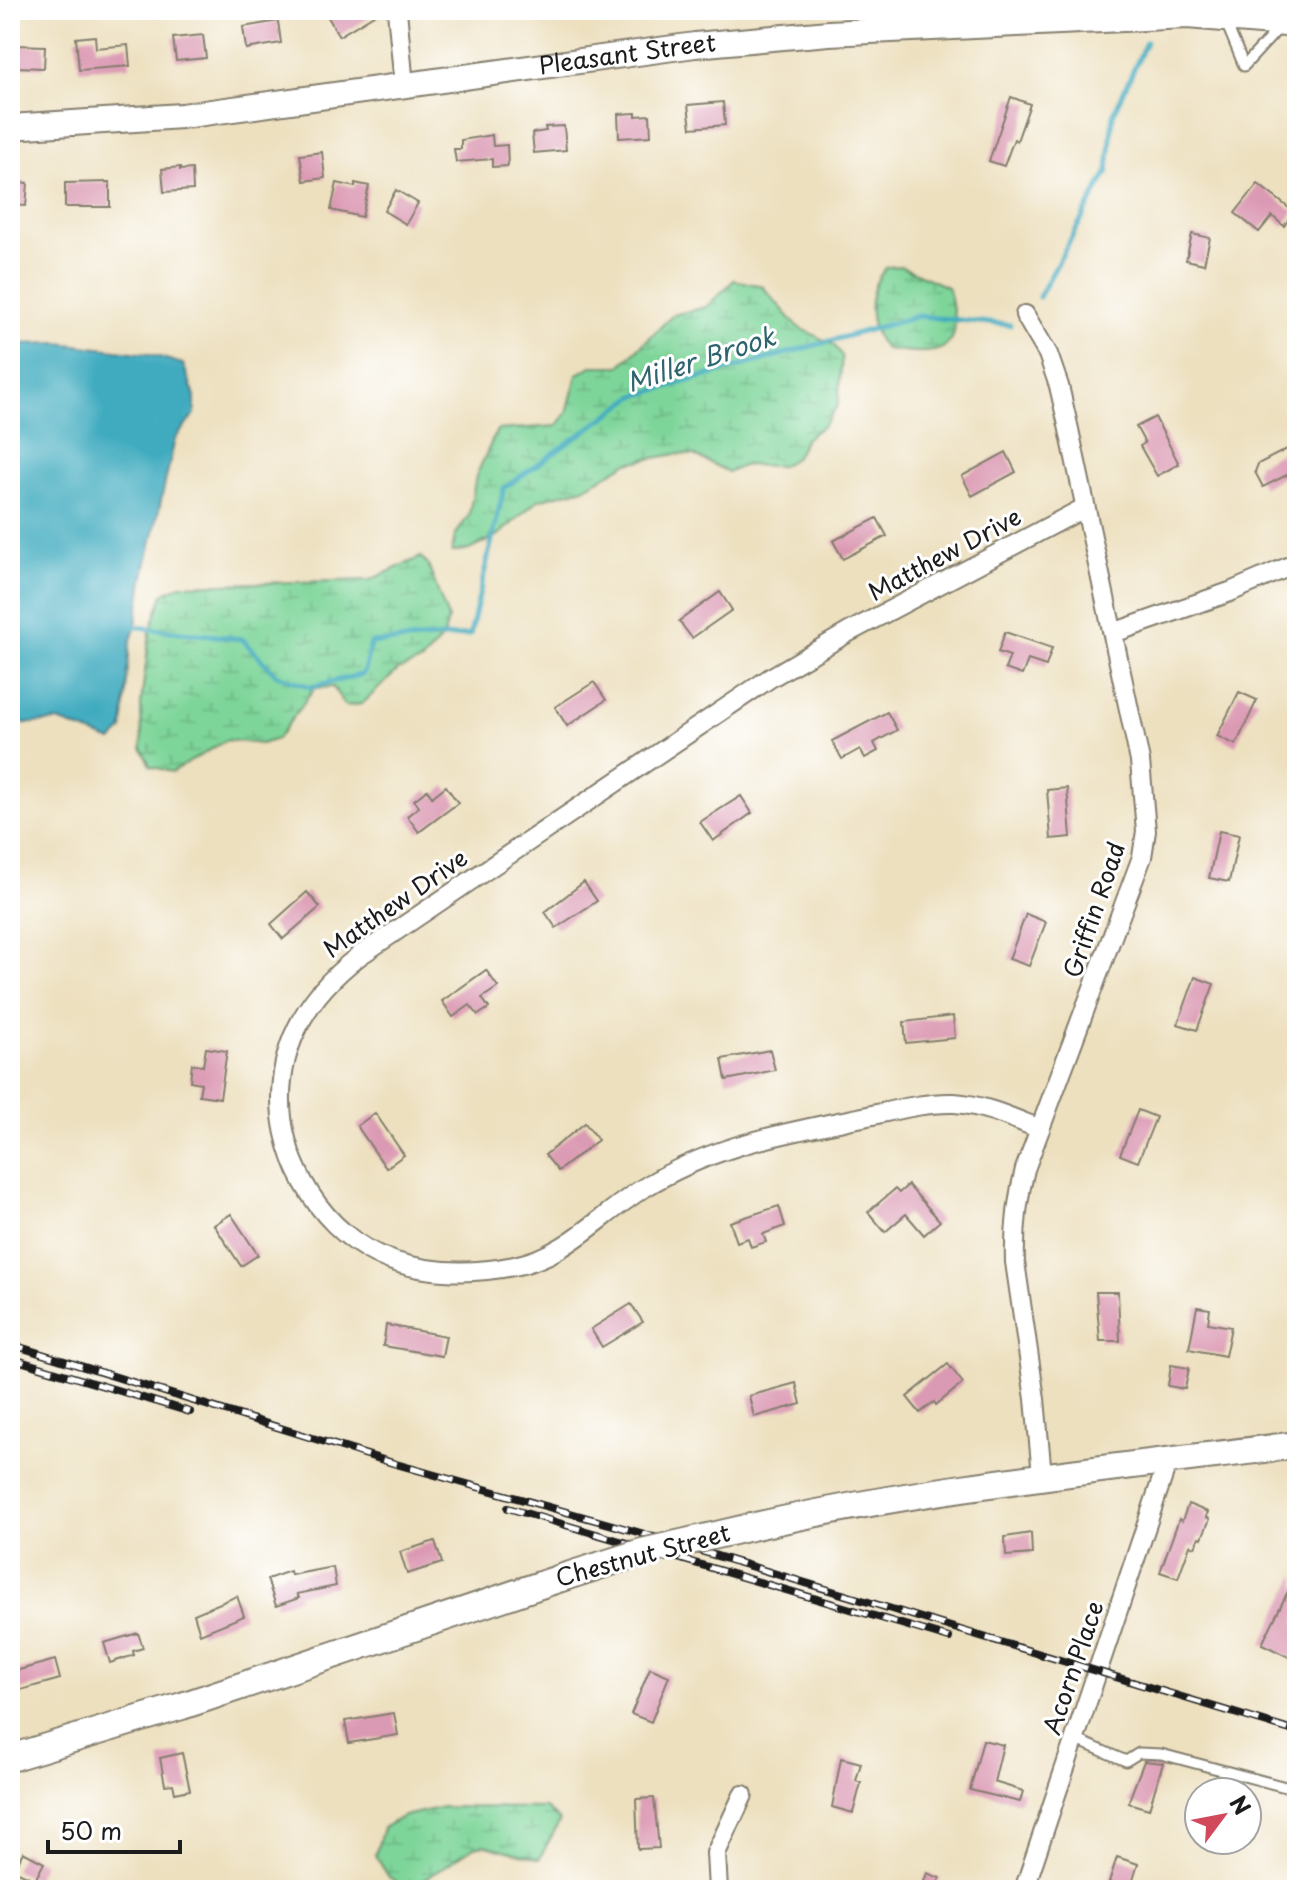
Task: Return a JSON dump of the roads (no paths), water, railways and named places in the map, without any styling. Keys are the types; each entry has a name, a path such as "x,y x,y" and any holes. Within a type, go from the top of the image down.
{"main road":[{"name":"Chestnut Street","path":"10,1758 182,1706 642,1552 814,1512 1042,1475 1297,1445"}],"street":[{"path":"397,10 404,86"},
{"name":"Pleasant Street","path":"10,127 182,116 707,44 954,18 1187,16 1291,24"},
{"name":"Griffin Road","path":"1025,315 1042,340 1059,386 1140,761 1146,831 1142,857 1040,1129 1019,1194 1014,1241 1042,1475"},
{"name":"Matthew Drive","path":"1040,1129 973,1106 927,1104 752,1140 708,1154 673,1171 639,1191 572,1242 543,1258 515,1266 442,1271 416,1267 372,1251 352,1238 316,1201 297,1172 284,1136 281,1087 287,1052 302,1017 317,995 359,956 770,678 849,632 1084,508"},
{"path":"1113,633 1230,592 1297,563"},
{"name":"Acorn Place","path":"1024,1890 1168,1461"},
{"path":"718,1890 716,1853 743,1795"}],"lane":[{"path":"1224,17 1244,66 1291,24"},
{"path":"1075,1739 1126,1761 1139,1753 1161,1754 1293,1789"}],"water":[{"path":"59,343 149,354 183,364 195,396 195,414 175,439 130,643 123,730 112,741 58,721 10,725 10,344"}],"waterway":[{"name":"Miller Brook","path":"1039,297 1108,171 1113,115 1146,42"},
{"name":"Miller Brook","path":"129,626 242,639 277,675 311,687 363,674 371,643 470,635 504,488 635,396 918,316 1010,325"}],"railway":[{"path":"10,1344 396,1464 641,1533 1297,1732"},
{"path":"10,1358 190,1412"},
{"path":"508,1508 949,1638"}]}
